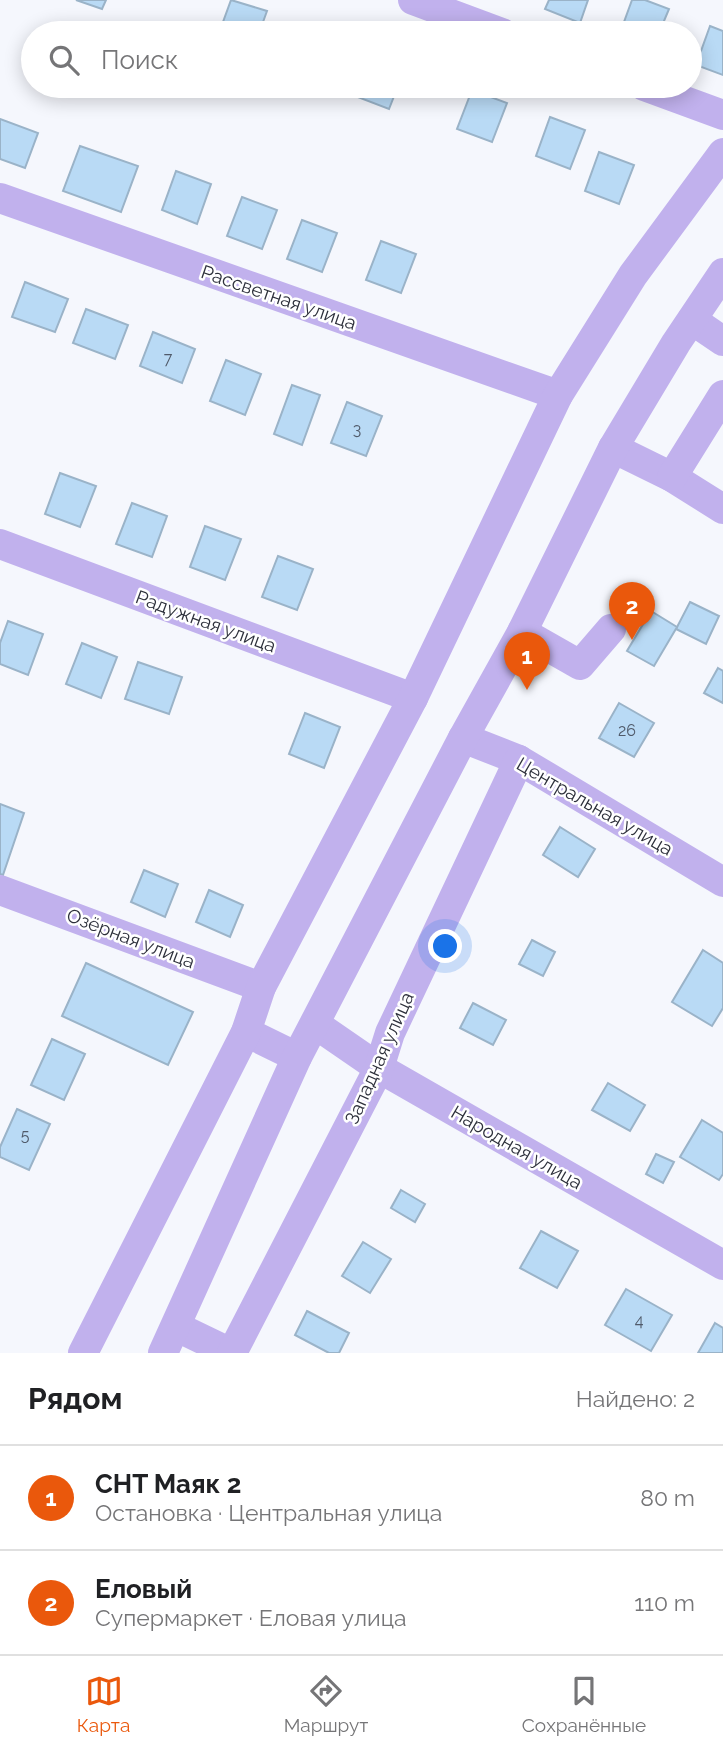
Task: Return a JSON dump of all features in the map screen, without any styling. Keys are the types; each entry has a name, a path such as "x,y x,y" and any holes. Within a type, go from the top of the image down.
{"street":[{"path":"413,0 470,21"},
{"path":"677,98 723,115"},
{"path":"83,1353 246,1032 261,987 413,698 558,396 633,275 723,153"},
{"name":"Рассветная улица","path":"0,198 558,396"},
{"path":"163,1353 297,1057 463,738 522,632 613,448 723,273"},
{"path":"692,320 723,341"},
{"path":"671,477 723,395"},
{"path":"613,448 671,477 723,509"},
{"name":"Радужная улица","path":"0,544 413,698"},
{"path":"522,632 580,665 611,629"},
{"name":"Центральная улица","path":"463,738 519,760 723,882"},
{"name":"Западная улица","path":"232,1353 379,1068 390,1034 519,760"},
{"name":"Озёрная улица","path":"0,890 261,987"},
{"name":"Народная улица","path":"315,1024 379,1068 723,1265"},
{"path":"246,1032 297,1057"},
{"path":"177,1326 232,1353"}],"building":[{"path":"76,0 106,0 102,9"},
{"path":"231,0 267,11 263,21 223,21"},
{"path":"549,0 588,0 581,21 545,9"},
{"path":"632,0 645,0 669,9 664,21 624,21"},
{"path":"710,26 723,31 723,75 702,67 702,48"},
{"path":"360,98 393,98 389,109"},
{"path":"469,98 494,98 507,103 492,142 457,129"},
{"path":"550,117 585,130 570,169 536,156"},
{"path":"0,119 38,133 25,168 0,159"},
{"path":"80,146 138,166 121,212 63,191"},
{"path":"599,152 634,165 619,204 585,191"},
{"path":"176,171 211,184 197,224 162,210"},
{"path":"242,197 277,210 262,249 227,236"},
{"path":"302,220 337,233 322,272 287,259"},
{"path":"381,241 416,254 401,293 366,280"},
{"path":"25,282 68,299 55,332 12,317"},
{"path":"86,309 128,325 115,359 73,343"},
{"path":"153,332 195,349 182,383 140,366"},
{"path":"226,360 261,374 245,415 210,401"},
{"path":"292,385 320,395 302,445 274,434"},
{"path":"347,402 382,416 366,456 331,443"},
{"path":"60,473 96,486 80,527 45,514"},
{"path":"132,503 167,516 152,557 116,544"},
{"path":"205,526 241,539 225,580 190,567"},
{"path":"278,556 313,569 297,610 262,597"},
{"path":"690,602 719,616 706,644 676,629"},
{"path":"651,611 677,627 654,666 627,651"},
{"path":"8,621 43,634 28,675 0,664 0,643"},
{"path":"82,643 117,657 101,698 66,684"},
{"path":"138,662 182,677 169,714 125,699"},
{"path":"718,668 723,671 723,703 704,693"},
{"path":"619,703 654,723 634,757 599,738"},
{"path":"305,713 340,727 324,768 289,754"},
{"path":"0,804 24,813 3,875 0,874"},
{"path":"560,827 595,849 578,877 543,855"},
{"path":"144,870 178,884 165,917 131,902"},
{"path":"209,890 243,905 230,937 196,922"},
{"path":"532,940 555,952 543,976 519,964"},
{"path":"703,950 723,963 723,1008 712,1026 672,1002"},
{"path":"86,963 193,1012 168,1065 62,1016"},
{"path":"473,1003 506,1020 493,1045 460,1028"},
{"path":"52,1039 85,1054 64,1100 31,1085"},
{"path":"608,1083 645,1105 630,1131 592,1110"},
{"path":"17,1109 50,1124 29,1170 0,1157 0,1147"},
{"path":"702,1120 723,1133 723,1174 719,1180 680,1157"},
{"path":"656,1154 674,1162 663,1183 646,1174"},
{"path":"401,1190 425,1204 415,1222 391,1208"},
{"path":"541,1231 578,1251 557,1288 520,1268"},
{"path":"363,1242 391,1259 370,1293 342,1276"},
{"path":"626,1289 672,1315 651,1351 605,1325"},
{"path":"307,1311 349,1333 339,1353 329,1353 295,1335"},
{"path":"715,1323 723,1328 723,1353 698,1353"}],"place":[{"name":"Еловый","path":"632,640"},
{"name":"СНТ Маяк 2","path":"527,690"}]}
